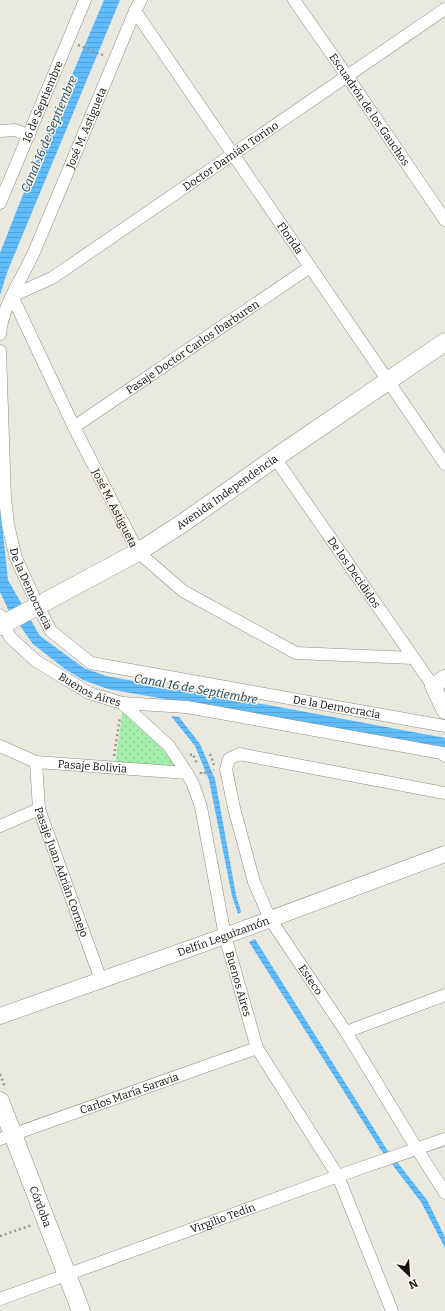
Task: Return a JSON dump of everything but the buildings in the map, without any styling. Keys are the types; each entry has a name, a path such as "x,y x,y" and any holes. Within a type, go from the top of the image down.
{"main road":[{"name":"Avenida Independencia","path":"1,622 38,606 138,552 183,523 445,342"},
{"name":"Córdoba","path":"0,1101 6,1137 67,1274 81,1311"}],"street":[{"name":"16 de Septiembre","path":"0,203 85,0"},
{"name":"José M. Astigueta","path":"141,0 135,11 32,256 12,296 74,427 138,552 183,591 296,653 413,658"},
{"name":"Escuadrón de los Gauchos","path":"294,0 348,76 445,220"},
{"name":"Doctor Damián Torino","path":"12,296 52,278 445,9"},
{"name":"Florida","path":"135,11 445,464"},
{"path":"0,131 15,130 29,136"},
{"name":"Pasaje Doctor Carlos Ibarburen","path":"74,427 310,267"},
{"path":"0,334 5,310 12,296"},
{"name":"De la Democracia","path":"0,351 5,498 8,525 16,558 51,631 91,663 445,726"},
{"name":"De los Decididos","path":"275,458 413,658 439,682"},
{"name":"Buenos Aires","path":"1,622 10,637 36,661 89,693 122,703 169,746 187,773 193,784 201,807 225,936 257,1048 338,1176 392,1311"},
{"path":"439,682 445,711"},
{"path":"122,703 187,707 442,753 445,756"},
{"name":"Pasaje Bolivia","path":"0,746 36,762 187,773"},
{"name":"Esteco","path":"445,793 239,754 229,759 226,769 234,808 254,882 270,919 346,1032 445,1193"},
{"name":"Pasaje Juan Adrián Cornejo","path":"36,762 39,809 101,980"},
{"path":"0,826 39,809"},
{"name":"Delfín Leguizamón","path":"0,1016 225,936 445,854"},
{"path":"346,1032 445,995"},
{"name":"Carlos María Saravia","path":"6,1137 257,1048"},
{"name":"Virgilio Tedín","path":"0,1299 338,1176 445,1139"}],"path":[{"path":"68,40 114,61"},
{"path":"112,767 122,703"},
{"path":"201,774 216,770 210,754"},
{"path":"0,1236 36,1223"}],"green space":[{"path":"123,708 167,748 182,770 115,765"}],"water":[{"name":"Canal 16 de Septiembre","path":"104,0 120,0 8,270 0,295 0,253 46,136"},
{"path":"0,505 8,580 40,636 84,668 106,676 445,738 445,748 108,689 83,680 65,669 33,644 8,609 0,592"},
{"path":"171,716 179,717 200,744 215,779 236,895 241,912 238,914 232,896 209,780 195,746"},
{"path":"255,939 386,1148 427,1200 445,1237 445,1248 421,1202 381,1150 249,942"}]}
